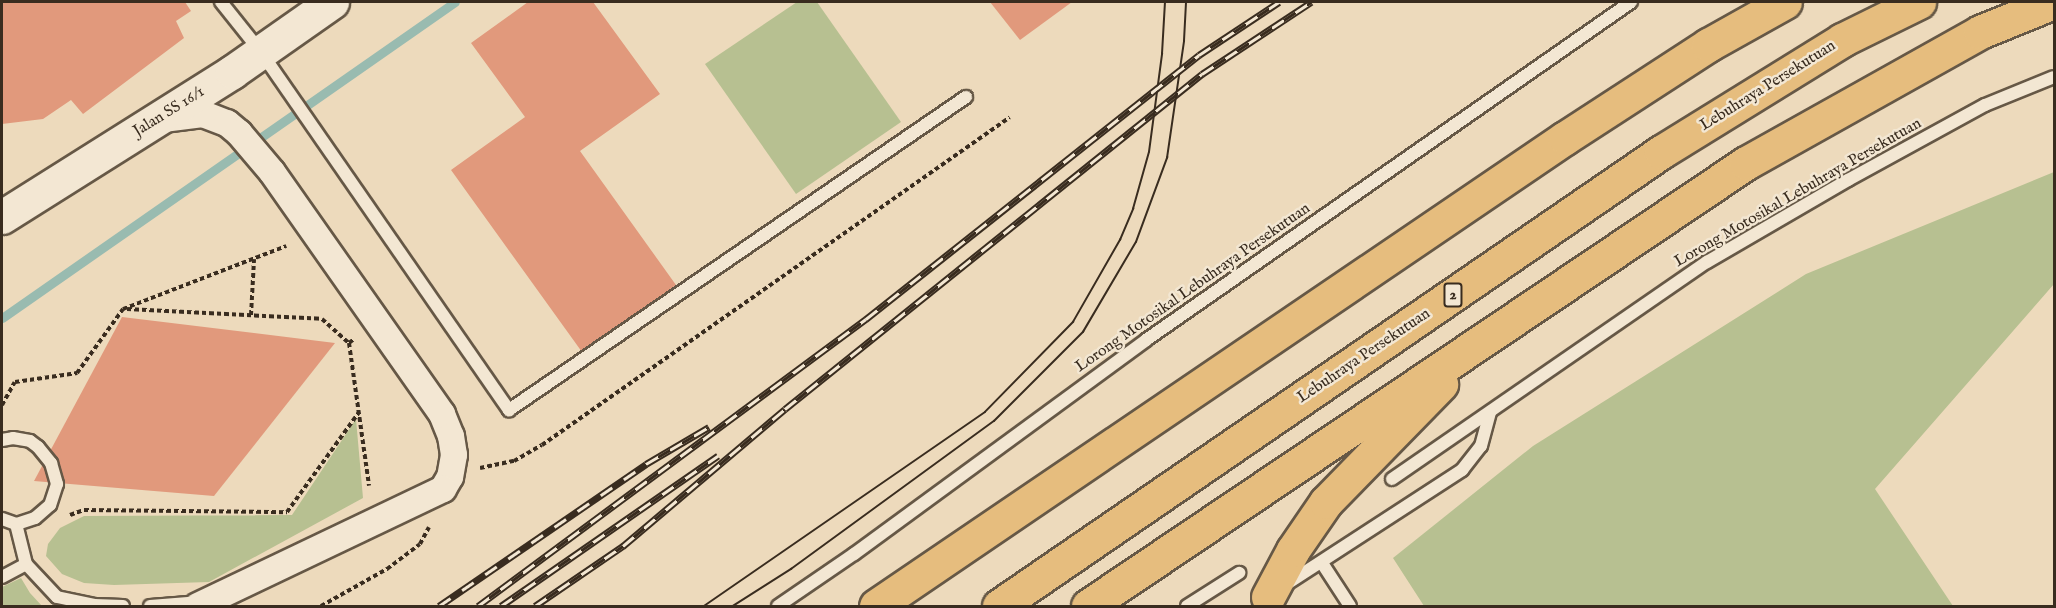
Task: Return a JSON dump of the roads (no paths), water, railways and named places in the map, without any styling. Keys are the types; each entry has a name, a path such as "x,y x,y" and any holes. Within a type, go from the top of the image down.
{"highway":[{"path":"876,606 1565,138 1708,45 1785,2"},
{"name":"Lebuhraya Persekutuan","path":"999,606 1661,152 1842,40 1919,2"},
{"path":"1980,32 2009,2"},
{"path":"1088,606 1746,163 1980,32 2055,2"},
{"path":"1260,602 1326,502 1443,381 1470,347"}],"street":[{"name":"Jalan SS 16/1","path":"2,217 261,52 332,2"},
{"path":"152,122 203,114 227,123 272,172 442,414 451,436 453,466 442,489 203,604"}],"lane":[{"path":"221,2 261,52 509,410 966,97"},
{"name":"Lorong Motosikal Lebuhraya Persekutuan","path":"778,606 854,554 1146,340 1631,2"},
{"name":"Lorong Motosikal Lebuhraya Persekutuan","path":"1392,479 1707,262 1848,180 1985,105 2055,77"},
{"path":"1260,602 1462,470 1481,446 1491,412"},
{"path":"2,440 13,438 30,441 38,447 51,463 57,484 56,494 42,513 28,522 16,524 2,519"},
{"path":"16,524 26,564 57,597 94,606 123,606"},
{"path":"1322,563 1350,606"},
{"path":"2,577 26,564"},
{"path":"1187,606 1239,573"},
{"path":"150,606 203,604"}],"waterway":[{"path":"2,318 455,2"}],"tram line":[{"path":"704,606 985,412 1073,322 1120,240 1133,209 1149,152 1162,54 1165,2"},
{"path":"733,606 791,569 994,421 1083,332 1136,242 1167,158 1184,41 1186,2"}],"railway":[{"path":"478,606 866,319 1199,55 1279,2"},
{"path":"535,606 623,546 785,409 1202,74 1311,2"},
{"path":"439,606 646,464 709,427"},
{"path":"501,606 718,456"}]}
